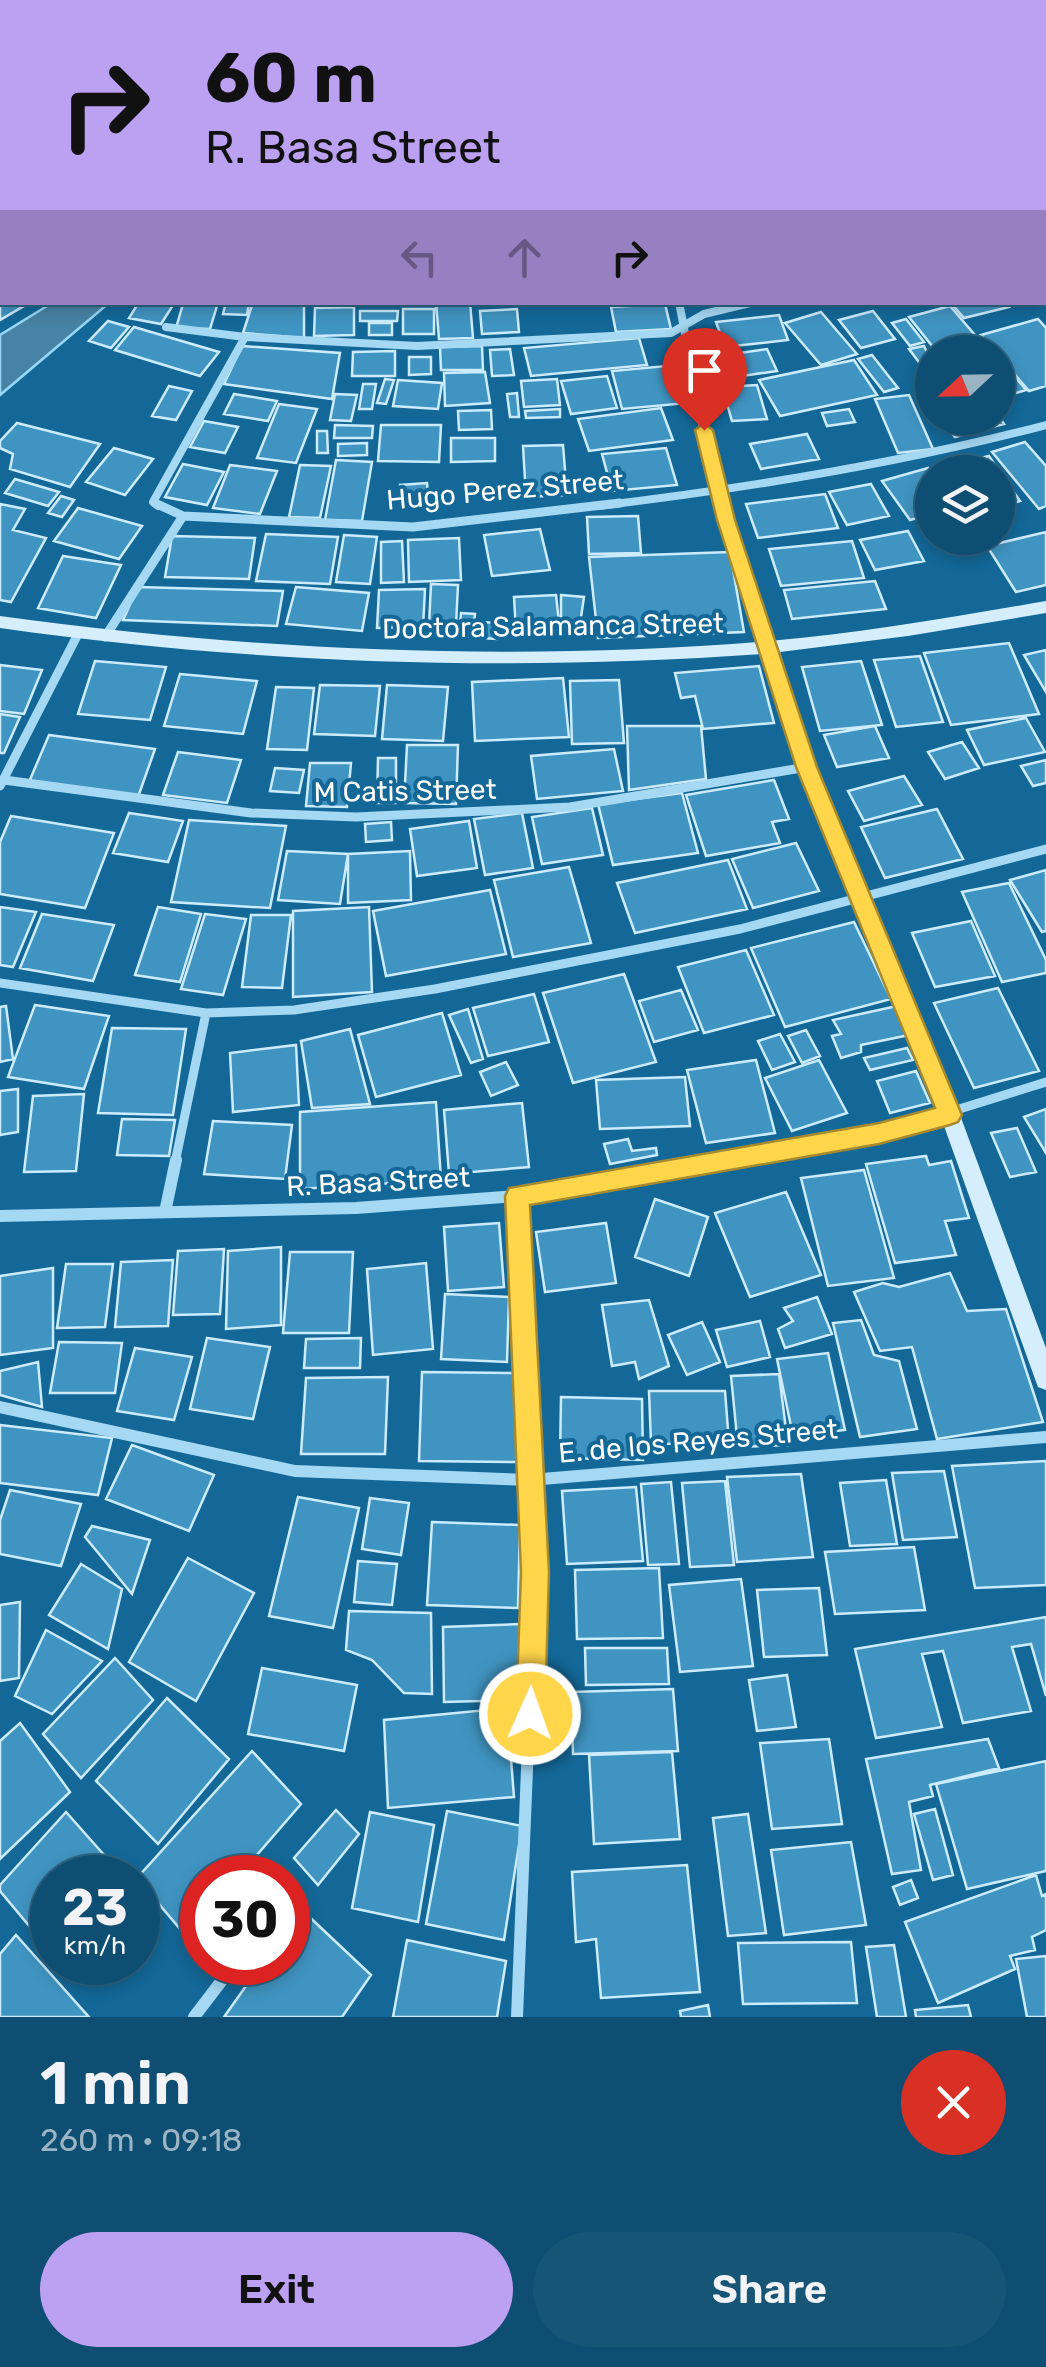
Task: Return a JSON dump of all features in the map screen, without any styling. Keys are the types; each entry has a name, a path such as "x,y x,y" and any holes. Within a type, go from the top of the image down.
{"main road":[{"name":"Doctora Salamanca Street","path":"0,622 78,634 346,657 543,660 770,647 1046,607"},
{"path":"770,647 807,767 950,1115 1046,1379"}],"street":[{"path":"680,305 718,492 770,647"},
{"path":"166,327 244,337 417,346 671,333 704,314 742,305"},
{"path":"106,636 183,516 153,502 244,337"},
{"name":"Hugo Perez Street","path":"183,516 414,526 718,492 928,456 1046,425"},
{"path":"2,783 78,634"},
{"name":"M Catis Street","path":"2,783 250,813 356,817 570,808 807,767"},
{"path":"0,983 206,1013 294,1010 435,989 740,928 1046,848"},
{"path":"164,1212 206,1013"},
{"name":"R. Basa Street","path":"0,1216 356,1208 517,1196 879,1134 1046,1082"},
{"path":"517,1196 535,1572 517,2017"},
{"name":"E. de los Reyes Street","path":"0,1407 296,1471 530,1480 1046,1438"},
{"path":"194,2017 218,1985"}],"water":[{"path":"49,305 107,305 0,395 0,335"}],"building":[{"path":"0,305 26,305 0,320"},
{"path":"137,305 173,305 161,324 129,318"},
{"path":"183,305 217,306 210,329 176,328"},
{"path":"225,305 249,305 247,315 223,314"},
{"path":"252,305 304,305 304,338 243,333"},
{"path":"436,305 470,305 473,338 439,339"},
{"path":"665,305 671,329 616,332 611,307"},
{"path":"953,305 1009,307 964,318"},
{"path":"950,306 975,335 923,335 909,317"},
{"path":"354,307 354,335 314,336 315,308"},
{"path":"403,309 434,309 434,334 403,334"},
{"path":"517,309 519,332 482,334 480,311"},
{"path":"360,311 398,311 397,321 360,321"},
{"path":"873,311 895,339 861,348 839,320"},
{"path":"821,312 857,354 821,365 785,323"},
{"path":"779,315 788,340 725,347 716,322"},
{"path":"906,319 919,335 915,335 915,345 910,346 892,323"},
{"path":"1038,319 1046,328 1046,386 1029,391 1015,375 1015,335 981,335"},
{"path":"108,321 129,327 111,348 89,341"},
{"path":"369,323 392,323 392,335 369,335"},
{"path":"134,327 219,352 200,376 115,350"},
{"path":"639,338 647,365 531,376 524,348"},
{"path":"242,346 340,353 332,399 224,384"},
{"path":"482,346 483,370 441,370 440,347"},
{"path":"510,349 514,375 492,376 490,350"},
{"path":"767,349 777,371 735,377 726,355"},
{"path":"395,351 395,376 352,376 353,352"},
{"path":"872,355 898,388 884,392 858,359"},
{"path":"409,357 431,357 431,374 409,375"},
{"path":"854,360 877,395 780,416 759,380"},
{"path":"677,365 688,403 622,409 612,371"},
{"path":"485,372 490,403 445,406 444,373"},
{"path":"607,376 617,408 571,414 561,381"},
{"path":"1015,377 1026,390 1015,393"},
{"path":"385,379 394,380 386,404 377,403"},
{"path":"557,379 560,405 524,407 521,381"},
{"path":"398,380 442,383 438,409 393,406"},
{"path":"363,384 376,384 372,409 359,409"},
{"path":"757,385 767,419 732,421 722,387"},
{"path":"169,386 192,391 176,420 152,416"},
{"path":"517,393 519,417 510,417 507,394"},
{"path":"234,394 277,401 268,421 224,414"},
{"path":"335,394 357,395 351,421 330,420"},
{"path":"909,395 915,408 915,435 927,435 933,449 898,453 875,399"},
{"path":"279,404 317,409 296,463 257,458"},
{"path":"661,408 673,440 589,451 578,419"},
{"path":"560,409 560,417 526,418 525,411"},
{"path":"849,409 855,422 827,426 822,413"},
{"path":"491,410 492,429 459,430 458,411"},
{"path":"204,421 238,427 225,453 190,447"},
{"path":"17,423 100,444 70,487 10,469 13,454 0,448 0,441"},
{"path":"335,425 373,426 372,438 334,438"},
{"path":"381,425 441,425 439,462 378,461"},
{"path":"317,431 327,431 328,453 317,453"},
{"path":"807,434 819,459 761,469 750,444"},
{"path":"451,438 495,438 495,461 451,462"},
{"path":"1025,442 1046,466 1046,506 1039,509 1015,480 1015,455 992,452"},
{"path":"367,443 367,455 338,456 338,444"},
{"path":"563,445 567,495 526,497 523,446"},
{"path":"114,448 153,459 125,495 86,482"},
{"path":"666,448 677,485 612,491 602,454"},
{"path":"336,460 372,462 362,521 325,520"},
{"path":"183,464 224,472 207,505 165,497"},
{"path":"230,465 277,471 260,514 213,508"},
{"path":"300,465 331,466 320,518 289,517"},
{"path":"915,472 915,519 910,520 882,481"},
{"path":"15,479 59,492 48,506 5,493"},
{"path":"427,483 429,504 402,506 400,485"},
{"path":"871,484 889,516 847,525 829,492"},
{"path":"825,494 838,528 758,538 746,504"},
{"path":"61,496 74,500 62,517 48,513"},
{"path":"0,504 25,509 13,530 46,538 11,602 0,600"},
{"path":"78,508 142,526 119,559 54,541"},
{"path":"638,516 641,553 589,554 587,517"},
{"path":"540,529 550,570 492,576 484,535"},
{"path":"908,531 915,544 915,555 921,555 924,561 875,570 860,540"},
{"path":"1046,532 1046,585 1016,592 993,555 1015,555 1015,539"},
{"path":"266,534 338,537 330,584 256,581"},
{"path":"344,535 377,537 370,584 336,582"},
{"path":"172,536 255,538 249,579 165,577"},
{"path":"459,538 461,580 409,582 408,540"},
{"path":"402,541 404,582 381,583 381,542"},
{"path":"852,541 864,578 781,586 769,549"},
{"path":"730,552 744,632 598,638 589,557"},
{"path":"63,556 121,565 96,618 38,608"},
{"path":"875,581 886,609 792,619 784,590"},
{"path":"431,584 458,585 456,625 429,625"},
{"path":"138,587 283,591 277,626 123,620"},
{"path":"296,587 369,593 362,631 286,624"},
{"path":"425,589 423,627 377,628 379,590"},
{"path":"556,595 560,631 516,632 514,597"},
{"path":"561,595 584,597 579,631 561,629"},
{"path":"461,613 475,614 473,637 459,636"},
{"path":"479,622 499,623 498,639 479,638"},
{"path":"1009,643 1039,714 951,725 924,653"},
{"path":"1046,650 1046,692 1024,655"},
{"path":"920,656 943,722 896,727 874,660"},
{"path":"95,661 166,667 150,720 78,714"},
{"path":"861,661 882,725 820,731 802,667"},
{"path":"0,665 42,670 24,714 0,711"},
{"path":"759,666 774,723 703,729 695,696 681,698 675,673"},
{"path":"180,674 257,681 243,734 164,726"},
{"path":"563,678 569,737 475,741 472,682"},
{"path":"619,680 624,743 572,744 570,681"},
{"path":"320,685 380,686 375,736 314,734"},
{"path":"387,685 448,687 443,741 382,739"},
{"path":"276,687 314,688 307,750 267,749"},
{"path":"0,714 20,717 4,753 0,753"},
{"path":"1026,718 1045,752 984,765 967,730"},
{"path":"627,726 701,726 706,779 629,790"},
{"path":"875,726 889,758 837,767 824,735"},
{"path":"49,735 155,749 138,797 29,782"},
{"path":"962,742 979,768 945,779 928,752"},
{"path":"407,745 458,745 456,804 404,803"},
{"path":"614,749 623,791 537,799 531,756"},
{"path":"178,752 241,760 227,803 163,795"},
{"path":"378,758 396,758 396,803 377,803"},
{"path":"1046,760 1046,783 1033,786 1021,766"},
{"path":"310,763 351,763 347,807 306,806"},
{"path":"275,768 304,770 299,793 270,791"},
{"path":"904,776 922,805 864,821 848,791"},
{"path":"774,780 789,819 772,822 780,843 706,856 686,795"},
{"path":"682,793 698,853 613,865 598,804"},
{"path":"592,808 603,855 542,864 532,817"},
{"path":"937,809 963,859 885,878 861,827"},
{"path":"129,813 183,821 168,862 113,853"},
{"path":"522,813 533,868 485,875 474,819"},
{"path":"11,816 114,833 85,908 0,894 0,842"},
{"path":"189,820 286,826 270,908 171,902"},
{"path":"469,821 477,868 417,876 410,829"},
{"path":"391,822 392,840 366,842 365,824"},
{"path":"796,843 819,891 753,908 732,859"},
{"path":"287,851 348,854 340,904 278,900"},
{"path":"410,851 411,900 348,903 348,854"},
{"path":"728,860 747,909 635,933 617,883"},
{"path":"569,867 591,943 513,957 494,880"},
{"path":"1046,870 1046,931 1042,932 1010,880"},
{"path":"1009,883 1046,960 1046,973 1002,982 962,892"},
{"path":"490,890 506,954 386,976 373,911"},
{"path":"0,907 36,912 13,967 0,965"},
{"path":"158,907 201,914 180,982 135,975"},
{"path":"369,907 372,992 293,997 293,911"},
{"path":"42,914 114,925 93,981 20,968"},
{"path":"205,914 246,919 223,995 181,989"},
{"path":"251,915 291,915 282,988 242,987"},
{"path":"971,921 995,976 935,987 912,933"},
{"path":"854,922 891,999 785,1027 751,948"},
{"path":"746,950 774,1015 704,1033 678,967"},
{"path":"624,974 656,1062 573,1083 543,993"},
{"path":"998,988 1039,1071 974,1088 934,1003"},
{"path":"681,990 698,1030 654,1042 639,1001"},
{"path":"534,994 549,1042 488,1056 473,1008"},
{"path":"35,1005 109,1016 84,1089 8,1077"},
{"path":"6,1006 13,1059 0,1062 0,1007"},
{"path":"897,1006 909,1035 861,1045 861,1052 841,1058 832,1036 841,1034 833,1020"},
{"path":"468,1009 483,1059 471,1063 449,1015"},
{"path":"442,1013 461,1075 376,1097 358,1035"},
{"path":"112,1028 186,1029 173,1115 98,1113"},
{"path":"350,1029 370,1104 312,1108 301,1041"},
{"path":"806,1030 820,1056 802,1063 788,1036"},
{"path":"780,1034 795,1062 772,1070 758,1041"},
{"path":"296,1045 299,1105 233,1112 230,1053"},
{"path":"907,1048 913,1060 870,1070 864,1058"},
{"path":"756,1060 775,1133 706,1143 687,1070"},
{"path":"819,1060 847,1113 792,1131 765,1078"},
{"path":"506,1062 518,1085 491,1096 480,1072"},
{"path":"916,1071 930,1103 890,1113 877,1081"},
{"path":"685,1077 690,1126 600,1129 596,1080"},
{"path":"18,1089 18,1132 0,1135 0,1091"},
{"path":"84,1094 76,1171 24,1172 33,1096"},
{"path":"436,1102 441,1180 300,1189 300,1112"},
{"path":"522,1103 529,1167 449,1174 444,1110"},
{"path":"1046,1109 1046,1153 1024,1117"},
{"path":"122,1119 175,1120 169,1156 117,1155"},
{"path":"213,1121 292,1125 285,1179 204,1174"},
{"path":"1017,1128 1036,1172 1010,1177 991,1133"},
{"path":"628,1139 632,1151 656,1148 657,1155 610,1164 604,1144"},
{"path":"926,1156 929,1165 951,1161 969,1218 945,1221 956,1255 895,1263 866,1164"},
{"path":"864,1170 894,1278 828,1286 801,1178"},
{"path":"786,1192 821,1275 750,1297 715,1213"},
{"path":"655,1199 708,1217 689,1276 635,1257"},
{"path":"499,1223 504,1287 448,1291 444,1227"},
{"path":"606,1223 616,1283 545,1292 536,1232"},
{"path":"281,1247 281,1325 226,1329 228,1251"},
{"path":"224,1249 220,1314 173,1315 178,1251"},
{"path":"290,1252 353,1252 349,1333 283,1333"},
{"path":"173,1260 168,1326 115,1327 121,1262"},
{"path":"426,1263 433,1349 373,1355 367,1269"},
{"path":"66,1264 113,1264 105,1327 57,1328"},
{"path":"53,1268 53,1348 0,1355 0,1276"},
{"path":"950,1273 967,1311 1006,1309 1043,1422 937,1439 912,1347 880,1351 854,1292 883,1283 899,1287"},
{"path":"445,1294 509,1297 507,1362 441,1359"},
{"path":"817,1297 832,1334 785,1348 778,1329 793,1321 784,1308"},
{"path":"649,1300 669,1366 639,1379 635,1362 612,1366 602,1305"},
{"path":"861,1320 874,1355 899,1361 917,1429 860,1437 833,1323"},
{"path":"760,1321 770,1357 727,1367 716,1330"},
{"path":"702,1322 720,1362 687,1375 668,1335"},
{"path":"207,1338 270,1347 253,1419 190,1409"},
{"path":"361,1338 360,1368 304,1368 306,1339"},
{"path":"59,1342 122,1343 115,1393 50,1393"},
{"path":"135,1348 192,1357 174,1420 117,1411"},
{"path":"828,1353 845,1430 793,1436 777,1359"},
{"path":"38,1362 42,1407 0,1395 0,1371"},
{"path":"422,1372 517,1373 517,1462 419,1461"},
{"path":"779,1374 788,1445 738,1447 731,1376"},
{"path":"388,1377 385,1454 301,1454 306,1378"},
{"path":"649,1391 725,1391 729,1443 651,1444"},
{"path":"561,1397 642,1399 643,1460 560,1458"},
{"path":"0,1425 112,1438 98,1495 0,1483"},
{"path":"132,1445 214,1475 189,1531 106,1499"},
{"path":"1046,1461 1046,1585 975,1588 952,1466"},
{"path":"944,1471 957,1537 903,1540 892,1473"},
{"path":"801,1474 813,1557 737,1562 727,1477"},
{"path":"886,1480 897,1544 850,1546 840,1483"},
{"path":"725,1481 734,1565 690,1567 682,1483"},
{"path":"671,1482 679,1564 648,1565 641,1484"},
{"path":"636,1487 643,1561 567,1564 562,1491"},
{"path":"10,1490 81,1504 61,1566 0,1554 0,1520"},
{"path":"298,1497 359,1508 333,1628 269,1616"},
{"path":"370,1498 409,1503 401,1555 362,1549"},
{"path":"432,1522 520,1525 518,1608 427,1605"},
{"path":"92,1526 150,1540 132,1594 85,1537"},
{"path":"914,1547 925,1610 835,1614 825,1552"},
{"path":"188,1558 254,1593 196,1701 129,1662"},
{"path":"358,1561 397,1564 392,1605 354,1602"},
{"path":"81,1564 122,1589 108,1649 49,1615"},
{"path":"659,1568 663,1638 577,1639 575,1570"},
{"path":"741,1579 753,1666 680,1672 669,1585"},
{"path":"819,1588 827,1655 764,1657 757,1590"},
{"path":"20,1602 19,1678 0,1681 0,1605"},
{"path":"349,1611 431,1613 432,1694 404,1693 372,1660 346,1650"},
{"path":"1046,1617 1046,1696 1031,1644 1012,1647 1031,1711 963,1723 943,1651 922,1654 942,1727 876,1738 855,1649"},
{"path":"520,1624 523,1700 444,1702 443,1627"},
{"path":"46,1630 102,1661 52,1714 15,1696"},
{"path":"585,1648 667,1648 669,1684 586,1685"},
{"path":"115,1658 153,1700 81,1778 43,1734"},
{"path":"262,1668 357,1685 344,1751 248,1734"},
{"path":"787,1675 796,1727 757,1731 749,1680"},
{"path":"673,1689 678,1751 573,1754 571,1692"},
{"path":"167,1698 229,1759 158,1844 96,1781"},
{"path":"507,1708 514,1797 388,1808 384,1720"},
{"path":"20,1723 70,1792 0,1859 0,1741"},
{"path":"829,1739 842,1824 772,1829 760,1743"},
{"path":"988,1739 999,1768 930,1785 933,1796 909,1802 921,1870 892,1874 866,1759"},
{"path":"252,1751 301,1804 257,1855 180,1855 180,1929 160,1905 158,1855"},
{"path":"672,1752 680,1839 594,1844 589,1755"},
{"path":"1046,1761 1046,1871 967,1889 936,1784"},
{"path":"935,1809 953,1875 933,1880 914,1814"},
{"path":"336,1810 359,1834 318,1885 310,1876 310,1855 297,1855"},
{"path":"447,1811 522,1826 504,1940 426,1924"},
{"path":"66,1812 104,1855 30,1855 30,1927 0,1891 0,1885"},
{"path":"370,1812 434,1825 418,1922 352,1908"},
{"path":"748,1814 766,1933 728,1936 713,1818"},
{"path":"851,1842 866,1925 784,1935 771,1850"},
{"path":"687,1865 700,1992 601,1998 596,1939 576,1942 572,1872"},
{"path":"1036,1875 1042,1896 1046,1894 1046,1930 1032,1937 1035,1950 1010,1956 1015,1969 938,2003 905,1922"},
{"path":"911,1880 918,1898 900,1905 893,1887"},
{"path":"310,1917 371,1975 342,2017 224,2017 247,1985 310,1985"},
{"path":"16,1935 30,1951 30,1985 61,1985 89,2017 0,2017 0,1954"},
{"path":"407,1940 506,1961 497,2017 393,2017"},
{"path":"851,1942 857,2003 743,2004 738,1943"},
{"path":"894,1945 906,2017 877,2017 866,1947"},
{"path":"1046,1956 1046,2017 1027,2017 1016,1959"},
{"path":"708,2005 710,2017 681,2017 680,2011"},
{"path":"968,2005 971,2017 916,2017 915,2010"}],"route":[{"path":"530,1714 535,1572 517,1196 879,1134 950,1115 807,767 726,520 704,430"}]}
